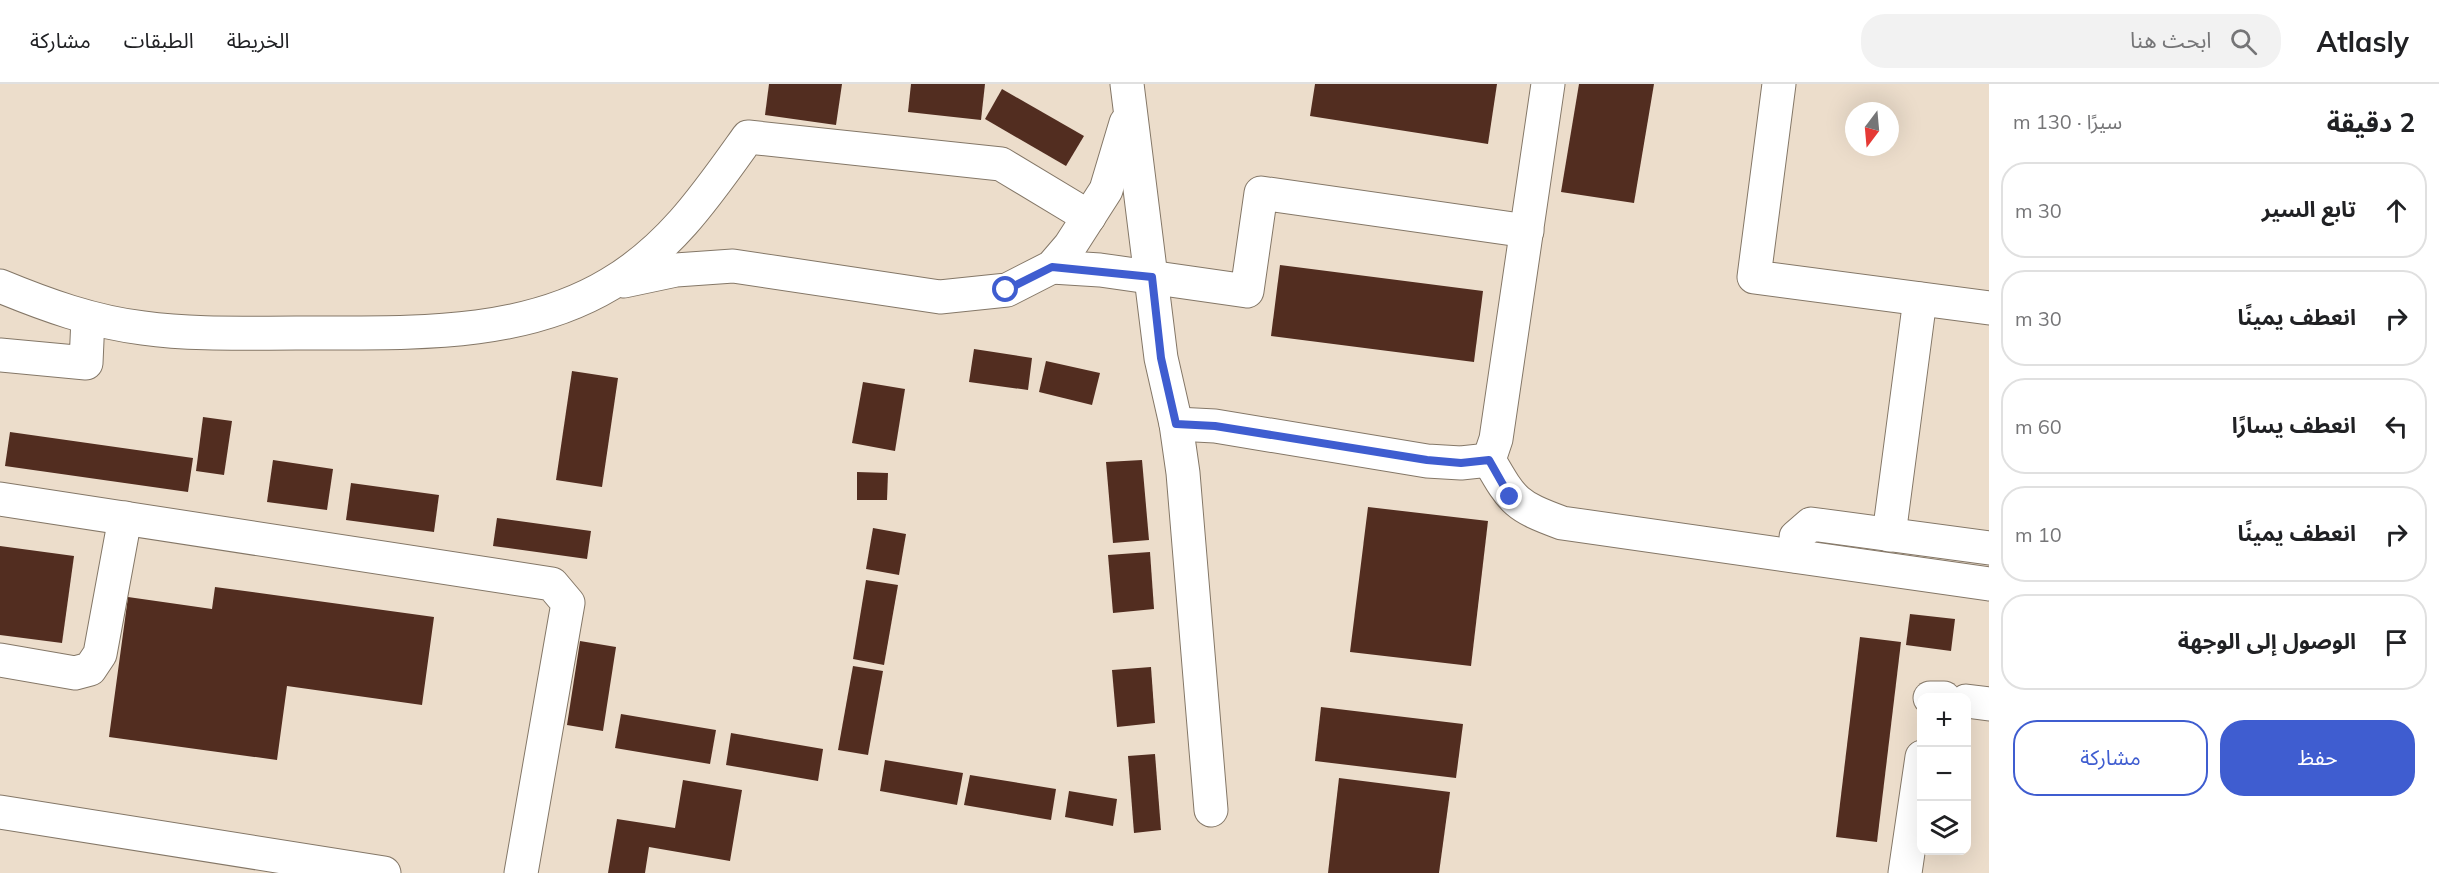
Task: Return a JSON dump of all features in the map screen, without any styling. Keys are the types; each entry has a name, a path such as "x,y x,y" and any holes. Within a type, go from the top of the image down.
{"lane":[{"path":"1548,84 1496,439 1489,460 1510,497 1532,512 1562,522 1989,584"},
{"path":"1779,84 1754,277 1989,308"},
{"path":"610,284 676,270 733,266 940,297 1006,290 1052,267 1089,217 1106,190 1128,98"},
{"path":"1128,98 1161,358 1176,424 1211,810"},
{"path":"0,286 87,318 144,329 247,333 435,332 517,320 570,304 610,284 663,246 694,213 748,138 1001,164 1089,217"},
{"path":"1052,267 1152,277 1247,291 1261,193 1527,231"},
{"path":"1889,535 1920,299"},
{"path":"0,355 86,363 87,318"},
{"path":"1176,424 1215,426 1427,460 1461,463 1489,460"},
{"path":"0,499 552,584 568,603 521,873"},
{"path":"0,660 75,673 90,669 100,654 125,518"},
{"path":"1796,556 1796,537 1811,524 1989,549"},
{"path":"1971,702 1989,704"},
{"path":"1905,873 1917,791"},
{"path":"0,812 384,873"}],"building":[{"path":"769,84 842,84 836,125 765,115"},
{"path":"911,84 985,84 981,120 908,112"},
{"path":"1315,84 1497,84 1488,144 1310,116"},
{"path":"1579,84 1654,84 1634,203 1561,192"},
{"path":"1002,89 1084,136 1066,166 985,119"},
{"path":"1280,265 1483,291 1474,362 1271,336"},
{"path":"974,349 1032,358 1028,390 969,382"},
{"path":"1046,361 1100,373 1092,405 1039,392"},
{"path":"572,371 618,378 602,487 556,480"},
{"path":"863,382 905,389 895,451 852,443"},
{"path":"203,417 232,421 224,475 196,471"},
{"path":"10,432 193,458 188,492 5,466"},
{"path":"273,460 333,469 327,510 267,502"},
{"path":"1142,460 1149,540 1113,543 1106,462"},
{"path":"857,472 888,473 887,500 857,500"},
{"path":"351,483 439,495 434,532 346,520"},
{"path":"1368,507 1488,521 1471,666 1350,652"},
{"path":"497,518 591,531 587,559 493,546"},
{"path":"873,528 906,534 899,575 866,569"},
{"path":"0,546 74,556 62,643 0,635"},
{"path":"1150,552 1154,609 1113,613 1108,555"},
{"path":"866,580 898,585 884,665 853,659"},
{"path":"215,587 434,617 422,705 287,686 277,760 109,737 128,597 212,609"},
{"path":"1910,614 1955,619 1951,651 1906,645"},
{"path":"1860,637 1901,642 1877,842 1836,837"},
{"path":"580,641 616,647 603,731 567,725"},
{"path":"853,666 883,671 868,755 838,750"},
{"path":"1151,667 1155,723 1117,727 1112,670"},
{"path":"1321,707 1463,724 1456,778 1315,761"},
{"path":"621,714 716,730 710,764 615,748"},
{"path":"731,733 823,749 818,781 726,765"},
{"path":"1155,754 1161,830 1134,833 1128,756"},
{"path":"885,760 963,773 957,805 880,791"},
{"path":"970,775 1056,789 1051,820 964,805"},
{"path":"1339,778 1450,792 1439,873 1328,873"},
{"path":"683,780 742,790 730,861 649,847 645,873 608,873 617,819 675,828"},
{"path":"1069,791 1117,799 1113,826 1065,817"}],"route":[{"path":"1006,290 1052,267 1152,277 1161,358 1176,424 1215,426 1339,448 1427,460 1461,463 1489,460 1510,497"}]}
